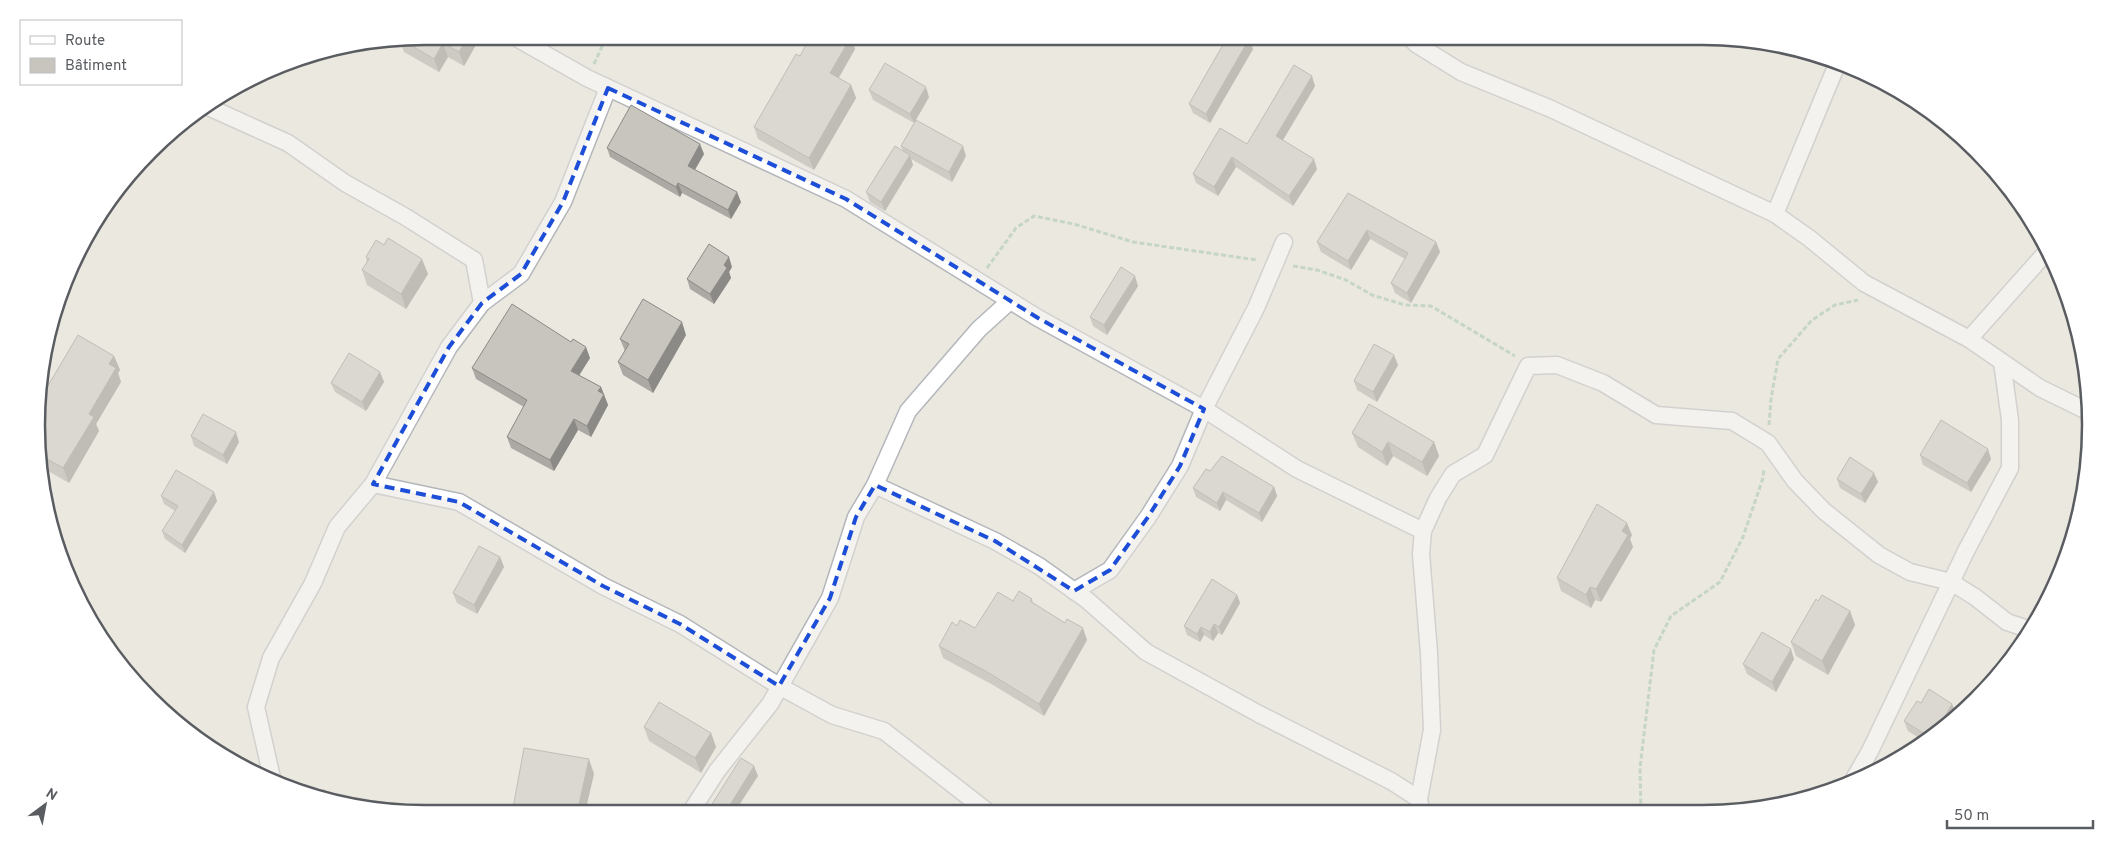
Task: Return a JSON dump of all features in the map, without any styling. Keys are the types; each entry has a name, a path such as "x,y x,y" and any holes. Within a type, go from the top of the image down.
{"street":[{"path":"529,45 587,78 846,199 1038,318 1204,409 1297,469 1423,532"},
{"path":"1418,45 1461,72 1549,108 1775,214 1809,238 1864,283 1968,339 2040,388 2081,408"},
{"path":"1775,214 1835,69"},
{"path":"271,772 256,707 271,658 313,583 337,528 372,484 449,348 482,304 521,274 526,266 563,202 608,88"},
{"path":"214,109 288,142 345,183 404,216 474,260 482,304"},
{"path":"1074,591 1110,570 1148,517 1180,466 1204,409 1256,308 1284,242"},
{"path":"1968,339 2042,255"},
{"path":"695,805 717,771 770,704 830,598 856,517 875,485 908,411 979,329 1010,300"},
{"path":"1858,771 1951,582 2010,468 2010,420 2002,362"},
{"path":"1420,805 1432,730 1429,653 1421,554 1423,532 1438,498 1453,474 1485,454 1528,366 1557,365 1604,382 1656,415 1732,421 1768,443 1795,481 1824,511 1879,555 1910,572 1951,582 1975,597 2007,622 2023,628"},
{"path":"372,484 459,502 603,586 680,624 779,686 832,715 884,731 979,805"},
{"path":"875,485 995,541 1039,566 1074,591 1146,652 1259,714 1391,781 1420,805"}],"path":[{"path":"587,78 603,45"},
{"path":"978,280 1016,228 1034,216 1074,224 1133,242 1317,270 1346,280 1372,295 1405,305 1431,306 1507,350 1528,366"},
{"path":"1641,805 1640,768 1654,650 1671,616 1720,582 1743,537 1763,478 1771,399 1778,359 1812,320 1836,305 1882,294"}],"highlighted area":[{"path":"608,88 846,199 1038,318 1204,409 1180,466 1148,517 1110,570 1074,591 995,541 875,485 856,517 830,598 779,686 680,624 603,586 459,502 373,484 449,347 482,303 521,274 563,202"}],"building":[{"path":"442,45 434,59 411,46"},
{"path":"447,45 463,45 459,52"},
{"path":"806,45 846,45 830,73 851,85 809,158 754,127 796,54 800,56"},
{"path":"1223,45 1246,45 1206,114 1189,104"},
{"path":"885,63 926,87 910,114 869,90"},
{"path":"1294,65 1312,76 1276,136 1314,159 1289,196 1232,157 1214,187 1193,174 1220,128 1247,144"},
{"path":"631,105 700,144 688,166 737,192 728,210 678,183 676,187 607,148"},
{"path":"916,120 963,146 949,172 901,146"},
{"path":"895,146 910,155 881,202 866,192"},
{"path":"1348,193 1436,242 1407,293 1391,283 1408,253 1367,230 1348,261 1317,242"},
{"path":"388,238 422,259 401,294 362,270 369,259 366,257 376,240 384,245"},
{"path":"709,244 729,257 724,265 727,268 710,294 687,279"},
{"path":"1121,267 1135,276 1104,325 1090,317"},
{"path":"643,299 682,322 648,380 618,362 629,344 620,339"},
{"path":"512,304 571,342 573,339 586,347 571,371 601,387 598,391 604,394 587,426 574,419 550,460 507,437 527,400 472,368"},
{"path":"78,335 114,356 109,364 116,368 89,414 94,417 63,468 47,459 45,425 47,387"},
{"path":"1374,344 1394,355 1373,392 1354,381"},
{"path":"349,353 380,372 362,402 331,383"},
{"path":"1369,404 1434,442 1422,462 1388,442 1382,452 1352,433"},
{"path":"203,414 236,432 223,455 191,436"},
{"path":"1941,420 1988,449 1967,483 1920,455"},
{"path":"1222,456 1274,487 1259,513 1223,492 1217,503 1193,488 1206,469 1210,471"},
{"path":"1850,457 1874,473 1861,494 1837,479"},
{"path":"176,470 214,492 182,545 162,531 178,506 161,496"},
{"path":"1597,504 1627,523 1622,531 1628,535 1596,589 1590,587 1586,595 1557,578"},
{"path":"479,546 500,557 474,605 453,593"},
{"path":"1212,579 1237,595 1219,627 1214,624 1210,632 1201,627 1197,634 1184,626"},
{"path":"1019,591 1032,599 1030,601 1065,623 1067,619 1083,628 1039,704 989,673 939,646 952,622 957,626 960,620 975,628 998,592 1013,601"},
{"path":"1822,595 1850,611 1822,661 1791,642 1816,599 1818,601"},
{"path":"1762,632 1791,649 1772,682 1743,664"},
{"path":"1929,689 1952,704 1944,718 1923,733 1904,721 1917,701 1921,703"},
{"path":"659,702 711,733 695,758 644,727"},
{"path":"524,748 589,759 579,805 514,805"},
{"path":"741,758 754,766 730,805 711,805"}]}
